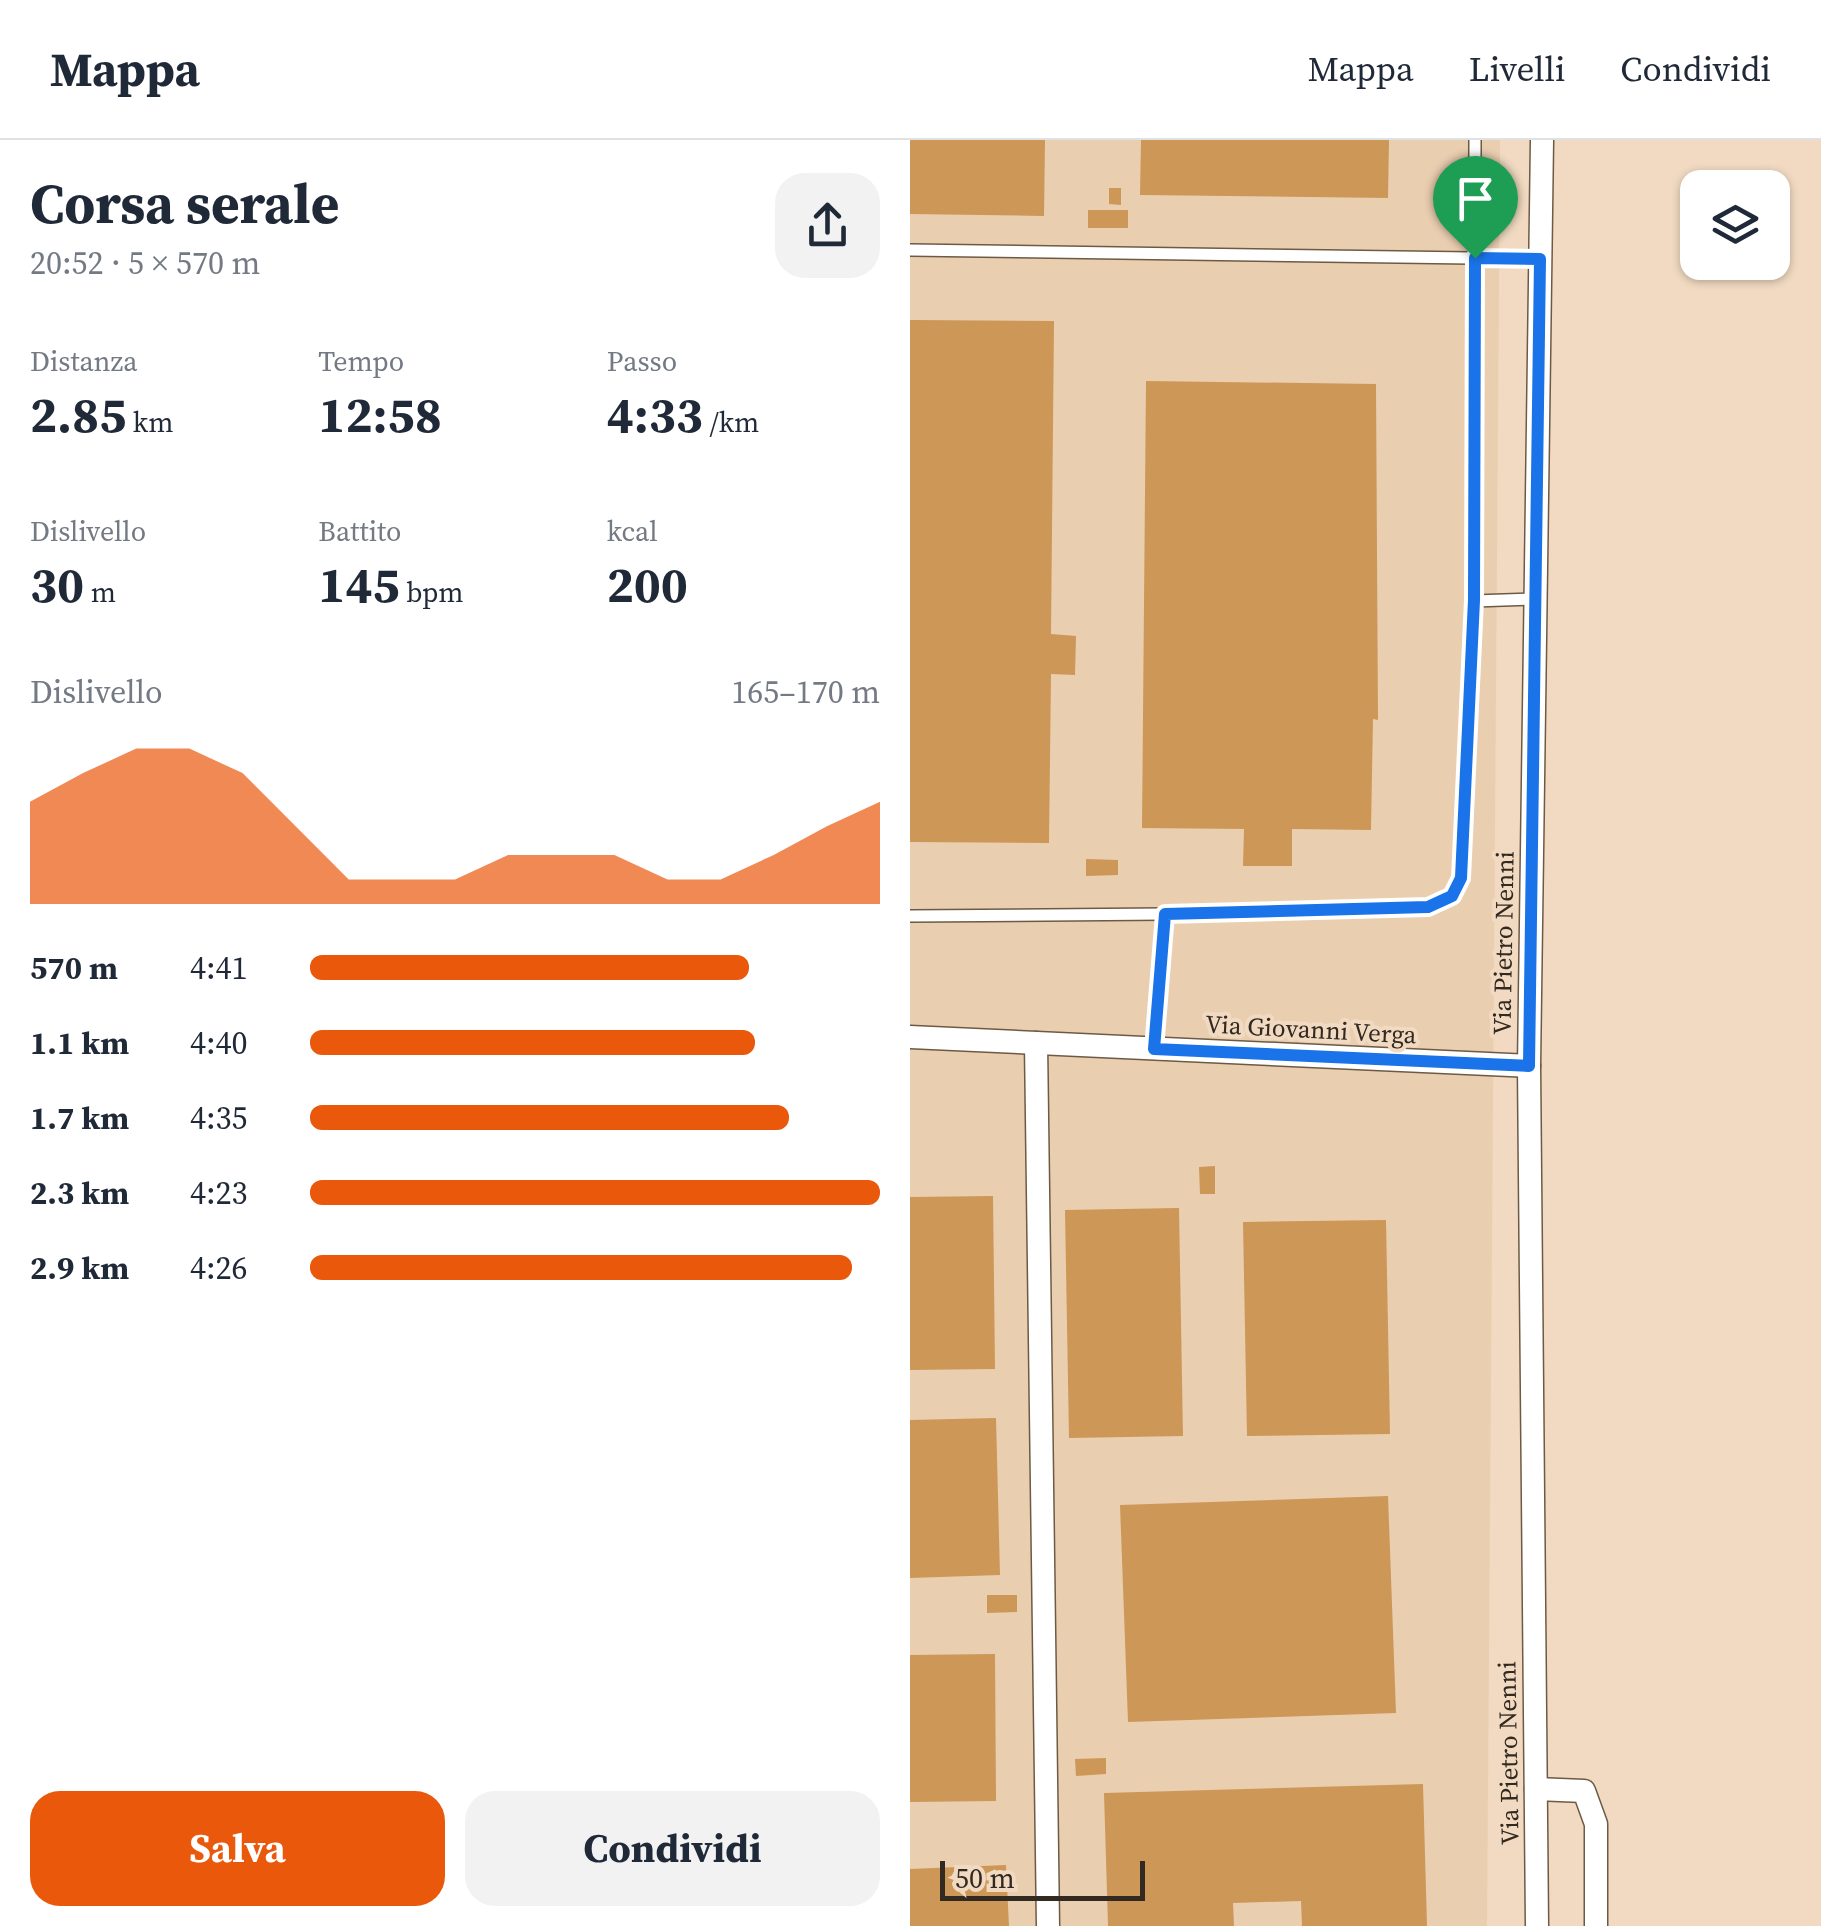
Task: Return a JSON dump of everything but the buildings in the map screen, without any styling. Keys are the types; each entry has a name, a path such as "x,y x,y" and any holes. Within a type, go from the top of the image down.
{"street":[{"name":"Via Pietro Nenni","path":"1538,1926 1529,1066 1542,140"},
{"name":"Via Giovanni Verga","path":"910,1037 1529,1066"},
{"path":"1036,1043 1048,1926"},
{"path":"1536,1789 1584,1791 1596,1824 1596,1926"}],"lane":[{"path":"910,916 1428,907 1452,896 1461,878 1474,600 1476,140"},
{"path":"910,250 1540,259"},
{"path":"1474,600 1536,599"},
{"path":"1154,1049 1165,914"}],"shaded area":[{"path":"910,140 1500,140 1487,1926 910,1926"}],"route":[{"path":"1475,258 1540,259 1529,1066 1154,1049 1165,914 1428,907 1452,896 1461,878 1474,600 1475,258"}]}
